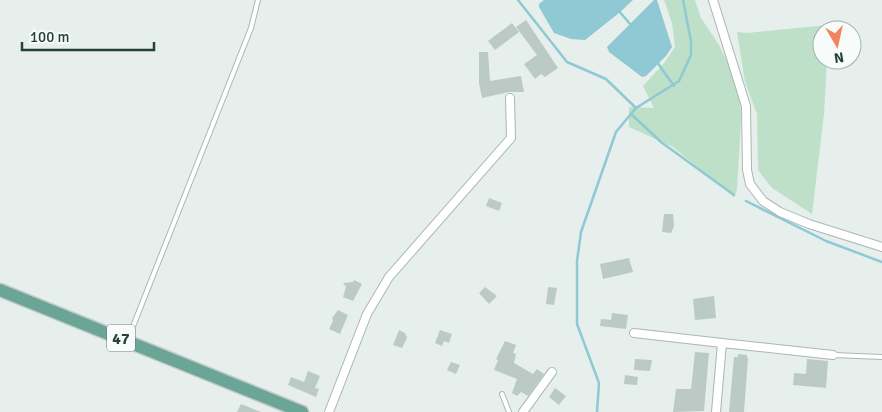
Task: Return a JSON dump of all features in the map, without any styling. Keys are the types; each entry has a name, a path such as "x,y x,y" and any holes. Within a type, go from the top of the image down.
{"main road":[{"name":"47","path":"0,290 302,412"}],"street":[{"path":"713,0 746,106 750,184 763,201 780,212 809,224 882,247"},
{"path":"329,412 367,314 389,276 511,138 510,98"},
{"path":"634,333 833,354"},
{"path":"716,412 722,343"},
{"path":"523,412 552,372"}],"lane":[{"path":"127,341 251,28 258,0"},
{"path":"833,354 882,357"},
{"path":"502,394 509,412"}],"green space":[{"path":"664,0 695,0 701,18 719,45 730,67 740,94 741,120 737,190 734,197 673,147 629,127 629,107 654,108 643,86 664,63 675,47 672,23"},
{"path":"812,27 812,70 826,70 824,114 812,214 772,188 758,170 757,114 745,82 737,32 747,33"}],"water":[{"path":"544,0 633,0 585,40 571,39 554,33 539,7 539,4"},
{"path":"654,0 657,0 672,47 666,56 646,76 642,77 609,52 607,47"}],"building":[{"path":"526,20 558,68 545,77 541,74 535,79 524,64 537,55 516,27"},
{"path":"512,23 519,32 495,50 488,41"},
{"path":"479,52 488,52 490,81 521,76 524,92 509,92 482,98 479,83"},
{"path":"489,198 502,203 499,211 486,206"},
{"path":"664,214 673,214 674,226 671,233 662,232"},
{"path":"629,258 633,272 603,279 600,264"},
{"path":"354,280 362,284 353,301 343,297 346,287 343,283 353,282"},
{"path":"485,287 497,296 489,304 479,293"},
{"path":"548,287 557,288 554,305 546,304"},
{"path":"714,296 716,318 695,320 693,299"},
{"path":"338,310 348,315 340,334 329,329 333,321 332,318"},
{"path":"612,313 628,315 626,329 600,326 601,319 611,320"},
{"path":"399,330 405,333 407,338 402,348 393,345"},
{"path":"440,330 452,334 449,343 444,341 442,346 435,343"},
{"path":"505,341 516,345 513,353 516,354 514,363 533,374 537,369 544,374 528,396 521,392 517,396 512,393 517,379 494,370 498,360 496,359"},
{"path":"695,352 709,353 704,411 673,412 676,389 691,389"},
{"path":"738,354 747,355 748,358 744,412 729,412 734,357 738,357"},
{"path":"635,359 652,360 650,371 634,370"},
{"path":"807,359 828,361 826,388 793,385 794,373 806,374"},
{"path":"451,362 460,365 456,374 447,370"},
{"path":"308,371 320,376 315,388 319,389 316,397 288,385 291,377 304,382"},
{"path":"625,375 638,377 637,385 624,384"},
{"path":"555,388 566,396 559,405 549,397"},
{"path":"241,404 261,412 237,412"}],"waterway":[{"path":"518,0 567,62 606,79 636,108"},
{"path":"597,412 599,383 577,324 577,261 581,232 616,132 636,108 679,81 691,55 691,41 683,0"},
{"path":"618,10 631,25"},
{"path":"657,62 674,86"},
{"path":"631,114 661,142 734,195"},
{"path":"746,201 826,241 882,262"}]}
